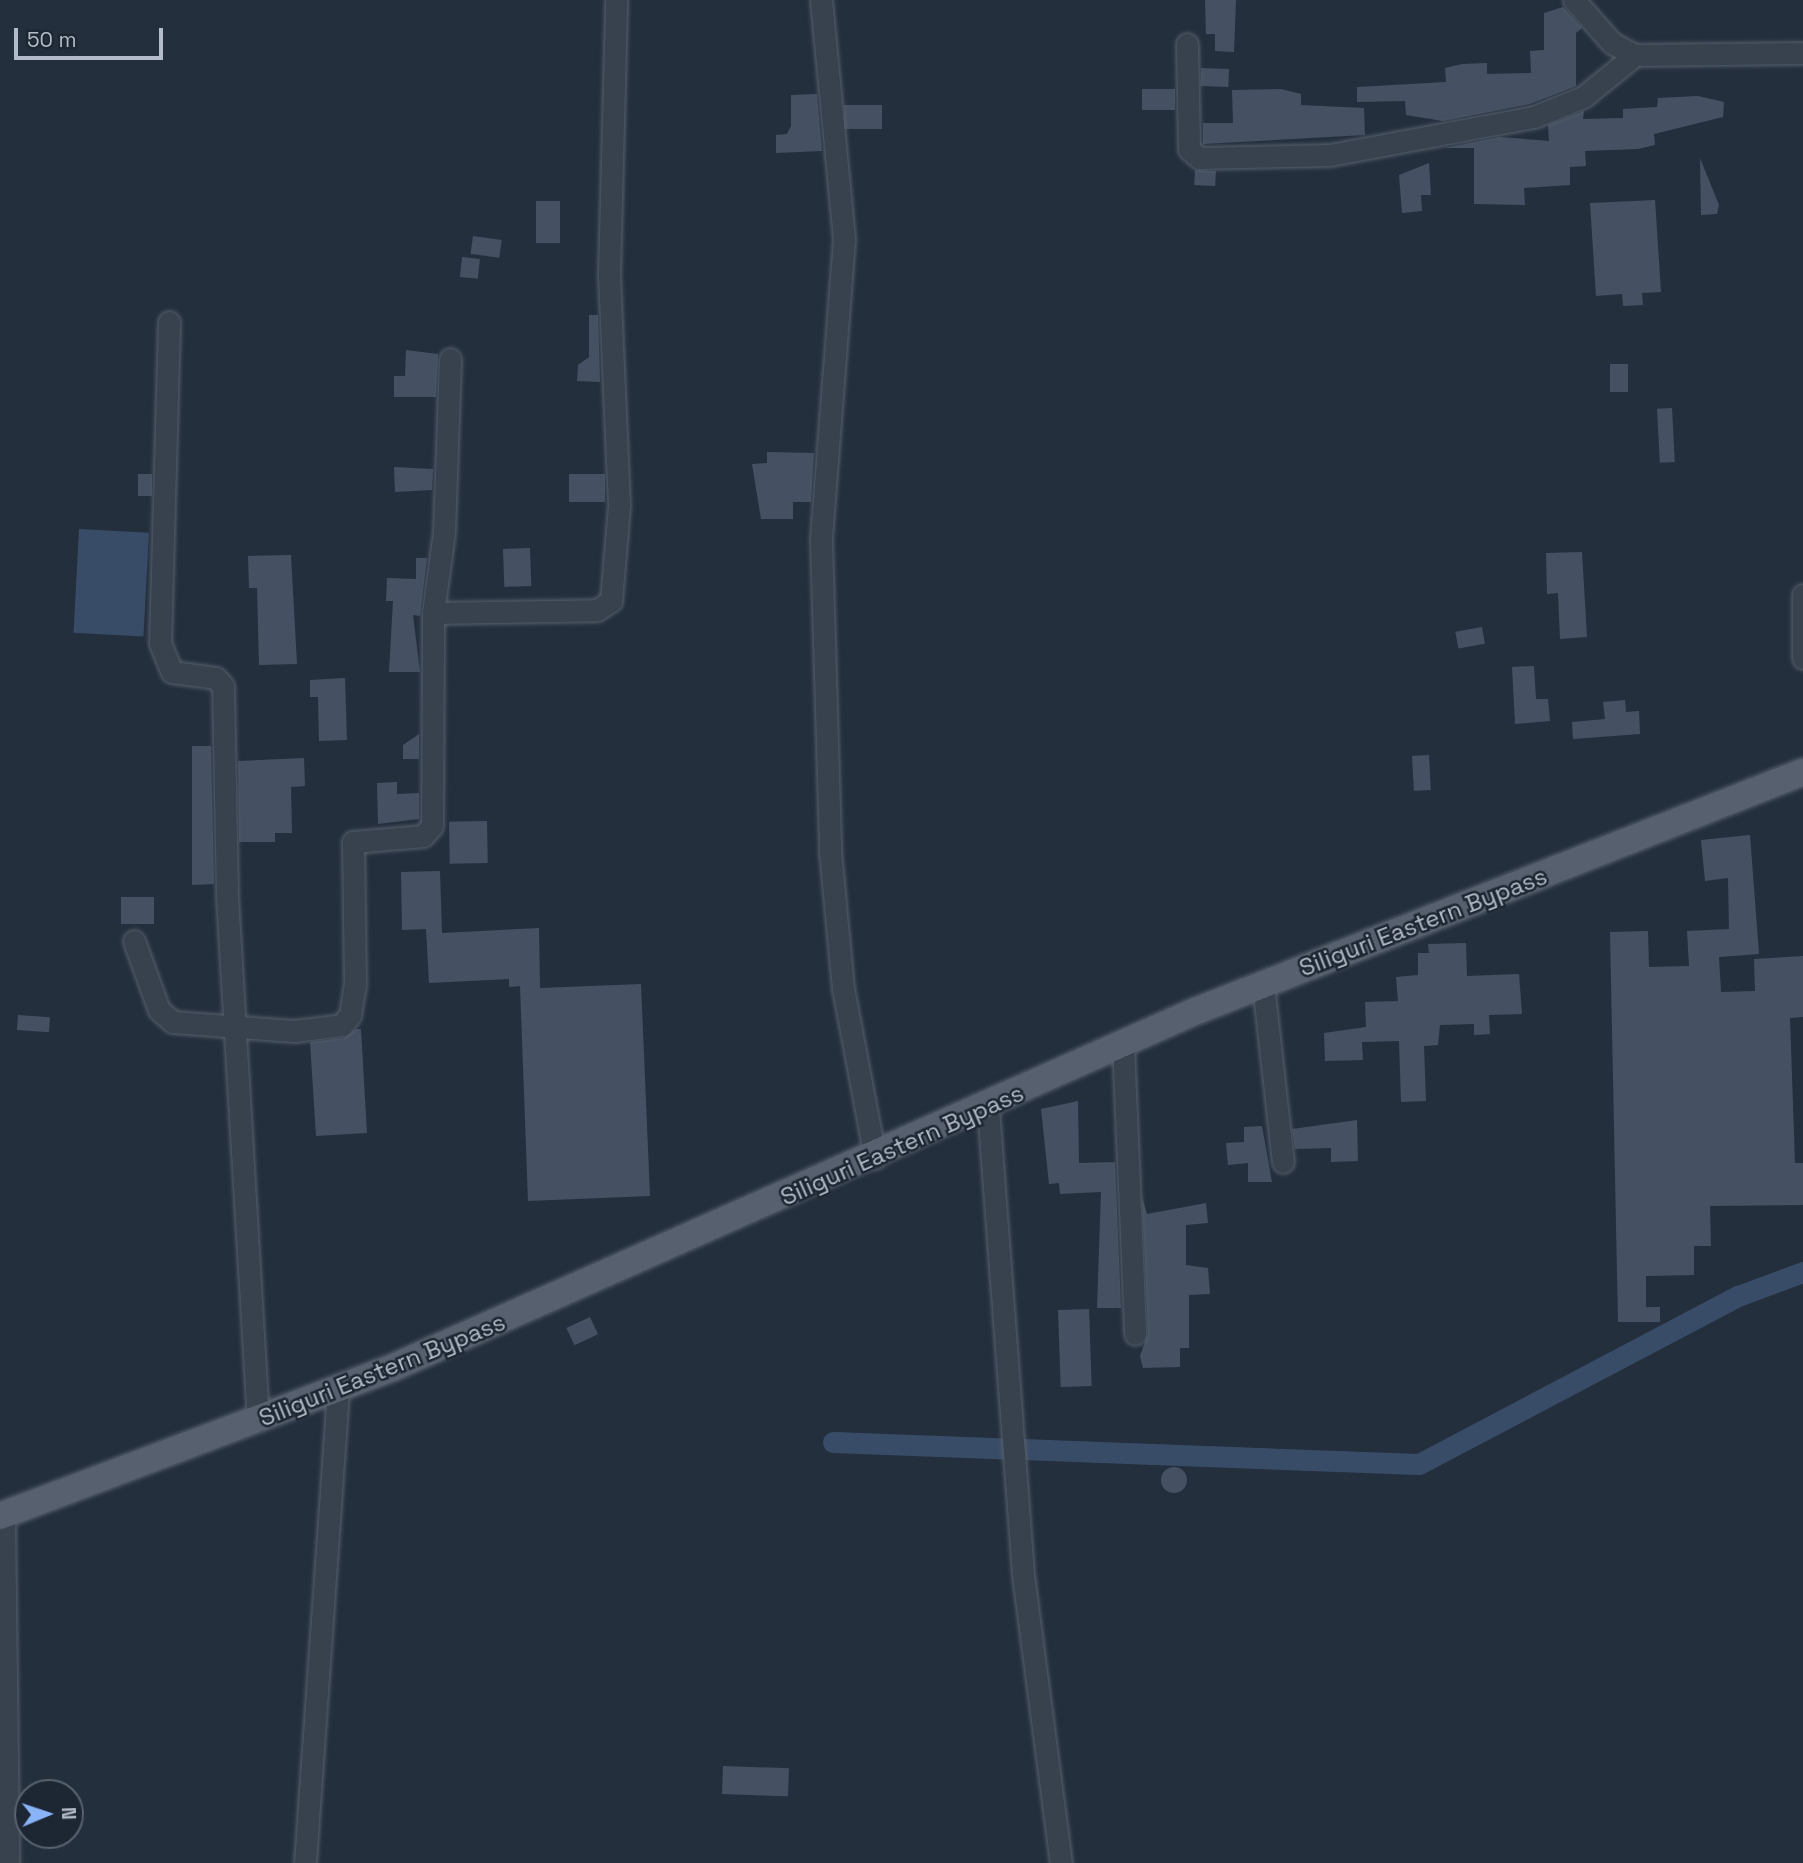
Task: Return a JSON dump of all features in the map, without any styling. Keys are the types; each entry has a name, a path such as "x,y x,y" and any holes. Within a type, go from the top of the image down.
{"main road":[{"name":"Siliguri Eastern Bypass","path":"2,1515 338,1390 875,1158 988,1108 1123,1043 1264,984 1803,772"}],"street":[{"path":"433,613 597,610 614,595 620,505 609,275 616,0"},
{"path":"821,0 844,239 821,540 830,851 843,988 875,1158"},
{"path":"1574,0 1604,35 1635,55 1803,53"},
{"path":"1187,44 1189,149 1199,158 1330,155 1523,120 1583,97 1635,55"},
{"path":"169,322 160,643 172,672 216,678 223,686 236,1030 258,1421"},
{"path":"134,941 164,1017 236,1030 329,1028 351,1015 353,842 424,836 432,826 433,613 444,532 450,359"},
{"path":"1803,595 1803,659"},
{"path":"1264,984 1283,1162"},
{"path":"1123,1043 1135,1334"},
{"path":"988,1108 1023,1575 1061,1863"},
{"path":"305,1863 338,1390"},
{"path":"2,1515 8,1863"}],"water":[{"path":"79,529 149,533 143,637 74,633"}],"building":[{"path":"1205,0 1236,0 1234,52 1215,51 1215,34 1206,34"},
{"path":"1563,7 1582,28 1576,33 1576,86 1530,104 1443,121 1406,115 1405,101 1357,102 1357,87 1446,82 1445,68 1462,64 1487,63 1487,74 1531,73 1530,51 1544,50 1544,13"},
{"path":"1201,68 1229,69 1228,87 1200,86"},
{"path":"1142,89 1175,89 1175,110 1142,110"},
{"path":"1281,89 1301,94 1301,105 1364,108 1365,135 1203,144 1203,123 1233,123 1232,90"},
{"path":"817,94 822,151 776,153 776,135 787,134 791,126 791,95"},
{"path":"1698,96 1724,102 1723,117 1654,134 1655,145 1638,149 1585,151 1586,166 1570,167 1570,185 1524,188 1525,205 1474,204 1474,148 1444,148 1500,137 1549,141 1548,125 1584,111 1583,119 1623,118 1623,109 1657,107 1658,98"},
{"path":"844,105 882,105 882,129 844,129"},
{"path":"1700,158 1719,205 1717,214 1701,215"},
{"path":"1429,163 1431,195 1421,195 1422,211 1402,213 1399,175"},
{"path":"1195,170 1216,171 1215,186 1194,185"},
{"path":"1655,200 1661,292 1642,293 1643,305 1623,306 1622,294 1596,296 1590,203"},
{"path":"536,201 560,201 560,243 536,243"},
{"path":"473,236 502,240 499,258 470,254"},
{"path":"462,257 480,259 478,279 460,277"},
{"path":"589,315 598,315 600,382 577,381 578,365 589,357"},
{"path":"406,350 438,354 436,397 394,397 394,376 405,376"},
{"path":"1610,364 1628,364 1628,392 1610,392"},
{"path":"1672,408 1675,462 1660,463 1657,409"},
{"path":"767,452 814,453 811,502 793,502 793,519 761,519 752,464 767,463"},
{"path":"394,467 433,469 432,490 395,492"},
{"path":"138,474 152,474 152,496 138,496"},
{"path":"569,474 605,474 605,502 569,502"},
{"path":"530,548 531,586 504,587 503,549"},
{"path":"1582,552 1587,637 1560,639 1558,593 1547,594 1546,553"},
{"path":"291,555 297,664 259,665 257,588 249,588 248,556"},
{"path":"416,558 427,558 420,616 413,615 420,672 389,672 393,601 386,601 387,578 416,579"},
{"path":"1482,627 1485,644 1458,648 1455,632"},
{"path":"1534,666 1536,699 1548,699 1550,721 1515,724 1512,667"},
{"path":"345,678 347,740 319,741 318,697 310,697 310,680"},
{"path":"1625,700 1626,712 1639,711 1640,734 1573,739 1572,722 1605,719 1603,702"},
{"path":"419,734 419,759 403,759 403,745"},
{"path":"192,746 211,746 214,884 192,885"},
{"path":"1429,755 1431,790 1414,791 1412,756"},
{"path":"304,758 305,786 291,787 292,833 275,833 275,842 239,842 238,761"},
{"path":"397,782 397,794 419,793 419,819 378,824 377,783"},
{"path":"487,821 488,863 450,864 449,822"},
{"path":"1750,835 1759,954 1719,957 1721,992 1755,991 1754,959 1803,956 1803,1017 1790,1018 1795,1163 1803,1163 1803,1205 1710,1206 1711,1246 1694,1246 1694,1275 1646,1276 1646,1307 1660,1307 1660,1322 1618,1322 1610,932 1648,931 1649,967 1689,966 1687,931 1729,929 1728,878 1705,881 1701,840"},
{"path":"440,871 442,933 539,928 540,988 641,984 650,1196 528,1201 520,986 509,987 509,979 429,983 426,929 402,930 401,872"},
{"path":"121,897 154,897 154,924 121,924"},
{"path":"1466,943 1467,976 1519,974 1522,1014 1489,1015 1490,1034 1474,1035 1474,1024 1440,1025 1438,1045 1424,1046 1426,1101 1401,1102 1399,1041 1362,1042 1363,1060 1325,1061 1324,1033 1366,1027 1365,1002 1398,1001 1396,977 1418,975 1418,953 1429,953 1428,944"},
{"path":"18,1015 50,1017 49,1032 17,1030"},
{"path":"356,1029 361,1029 367,1133 316,1136 310,1042 344,1038"},
{"path":"1078,1101 1079,1163 1115,1162 1121,1308 1097,1308 1101,1192 1060,1194 1059,1183 1049,1184 1041,1109"},
{"path":"1357,1120 1358,1161 1331,1162 1331,1148 1295,1149 1292,1129"},
{"path":"1262,1126 1272,1182 1248,1182 1248,1163 1228,1165 1226,1143 1244,1142 1244,1127"},
{"path":"1142,1197 1147,1214 1206,1203 1208,1223 1186,1225 1186,1265 1208,1268 1210,1294 1189,1295 1189,1348 1180,1348 1180,1367 1143,1368 1140,1356 1148,1333"},
{"path":"1089,1309 1092,1386 1061,1387 1058,1310"},
{"path":"590,1317 598,1334 574,1345 566,1328"},
{"path":"1174,1467 1183,1471 1187,1480 1183,1489 1174,1493 1165,1489 1161,1480 1165,1471"},
{"path":"723,1766 789,1768 788,1796 722,1794"}],"waterway":[{"path":"833,1442 1419,1464 1738,1296 1803,1272"}]}
